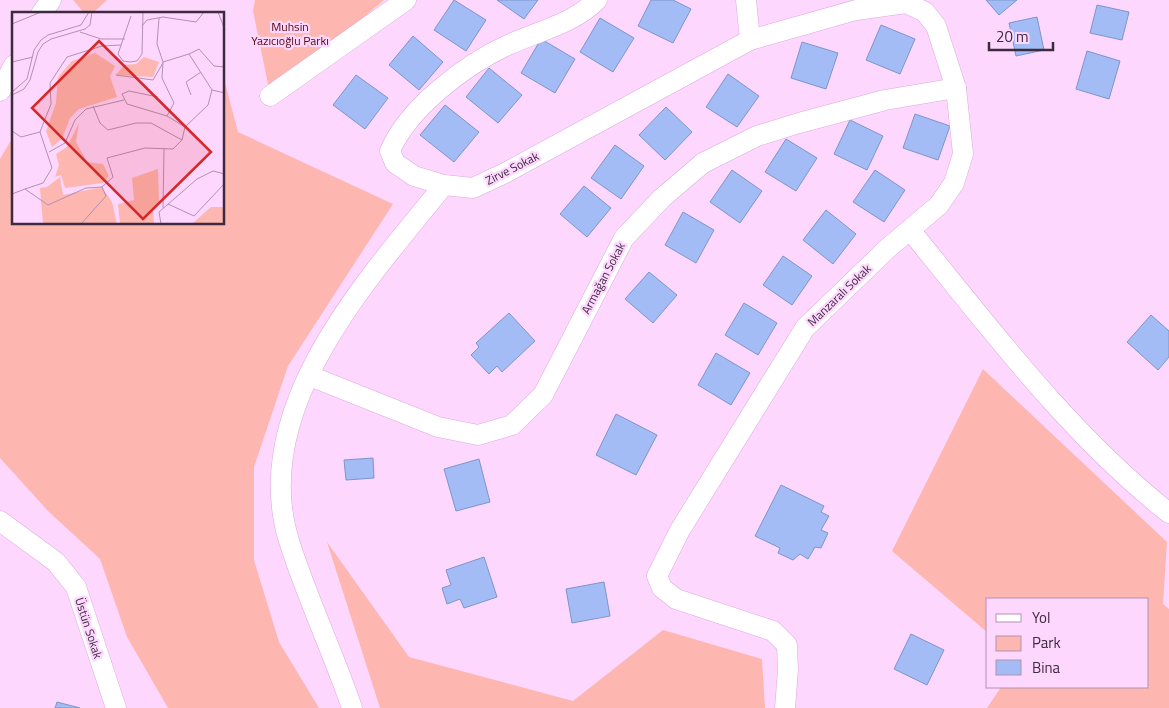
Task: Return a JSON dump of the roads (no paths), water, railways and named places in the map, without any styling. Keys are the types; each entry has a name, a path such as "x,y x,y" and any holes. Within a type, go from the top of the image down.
{"street":[{"path":"43,12 52,0"},
{"path":"270,96 406,0"},
{"name":"Zirve Sokak","path":"597,0 589,8 556,26 506,46 461,74 419,107 396,138 390,151 395,163 414,176 444,185 473,188 506,173 750,40"},
{"path":"746,0 750,40"},
{"name":"Manzaralı Sokak","path":"750,40 856,10 906,2 925,12 936,26 956,88 963,154 956,176 939,205 836,297 805,328 680,530 657,576 662,588 676,599 773,631 787,645 788,670 784,708"},
{"path":"0,91 12,69"},
{"name":"Armağan Sokak","path":"310,376 438,427 478,435 512,425 543,395 624,238 662,198 703,164 757,136 799,123 885,100 956,88"},
{"path":"352,708 289,540 280,491 287,428 325,342 385,257 444,185"},
{"path":"910,230 1053,405 1150,498 1169,513"},
{"name":"Üstün Sokak","path":"0,522 56,562 76,587 116,708"}],"park label":[{"name":"Muhsin Yazıcıoğlu Parkı","path":"290,33"}]}
